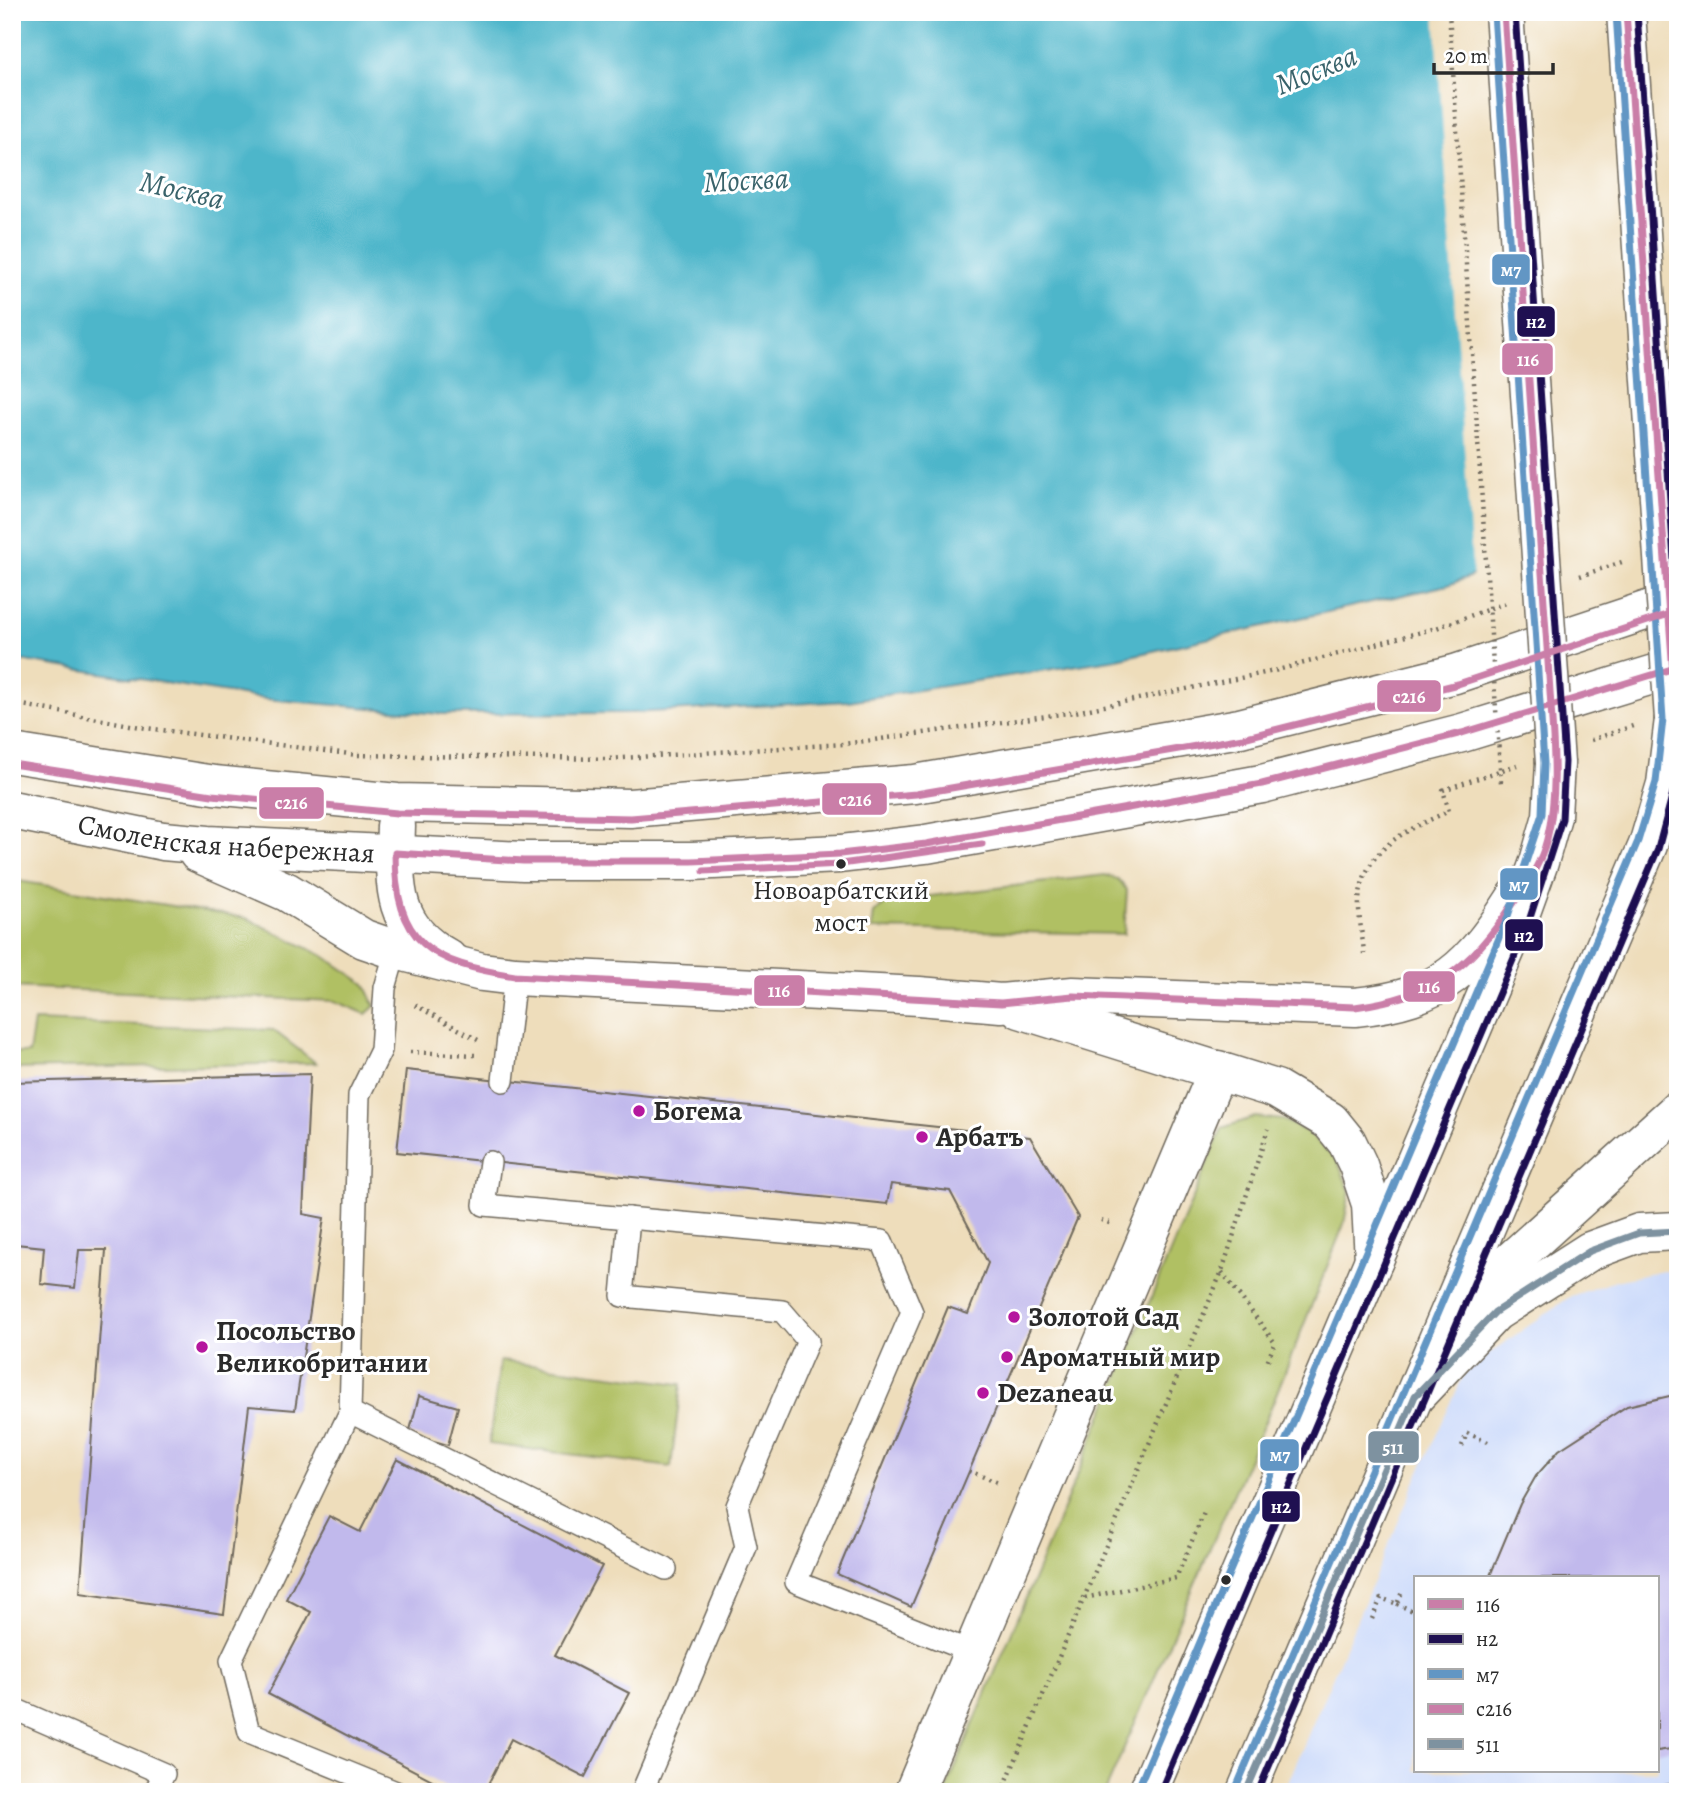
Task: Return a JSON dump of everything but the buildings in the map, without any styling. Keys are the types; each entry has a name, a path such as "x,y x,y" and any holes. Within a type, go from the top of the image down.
{"main road":[{"path":"1148,1792 1374,1260 1539,862 1552,816 1555,763 1504,12"},
{"path":"1246,1792 1648,845 1666,784 1676,726 1626,12"},
{"name":"Смоленская набережная","path":"12,753 214,785 397,803 630,808 915,784 1240,728 1455,674 1678,600"},
{"name":"Смоленская набережная","path":"12,810 163,841 523,861 692,861 840,854 926,844 1262,784 1462,733 1678,667"},
{"path":"397,803 395,853 399,909 410,930 429,948 463,967"},
{"path":"163,841 207,856 287,892 364,939 463,967 515,976 919,996 1001,1003 1073,996 1355,1007 1389,1003 1423,993 1461,970 1490,939 1539,862"},
{"path":"1001,1003 1276,1089 1329,1121 1347,1142 1371,1204 1374,1260"},
{"path":"914,1792 1218,1070"},
{"path":"1448,1318 1678,1110"},
{"path":"1415,1396 1495,1312 1579,1258 1639,1233 1678,1231"}],"lane":[{"path":"396,950 385,988 381,1050 359,1095 350,1412 231,1660 249,1732 396,1792"},
{"path":"503,1081 515,976"},
{"path":"490,1162 484,1205 882,1241 912,1312 796,1582 972,1652"},
{"path":"629,1218 622,1296 782,1311 808,1341 737,1506 746,1547 642,1792"},
{"path":"350,1412 666,1569"},
{"path":"12,1707 164,1774 155,1792"}],"path":[{"path":"1449,12 1501,783"},
{"path":"1576,578 1627,560"},
{"path":"12,703 146,728 357,755 607,759 844,744 1075,712 1274,671 1436,628 1512,601"},
{"path":"1364,954 1359,902 1366,868 1397,835 1449,811 1443,790"},
{"path":"385,988 505,1056"},
{"path":"381,1050 505,1056"},
{"path":"1002,1792 1222,1271 1269,1125"},
{"path":"1222,1271 1275,1343 1266,1364"},
{"path":"1462,1446 1467,1433 1488,1441"},
{"path":"1084,1598 1176,1578 1204,1513"},
{"path":"1396,1604 1402,1592"},
{"path":"1372,1619 1381,1598 1414,1612"}],"shaded area":[{"path":"1663,1271 1678,1272 1678,1792 1284,1792 1420,1471 1466,1370 1571,1296 1615,1281"}],"green space":[{"path":"1105,875 1118,879 1127,890 1124,934 872,929 874,913 889,901"},
{"path":"12,880 246,918 322,955 365,984 375,1006 366,1014 335,1001 12,987"},
{"path":"34,1021 273,1030 316,1063 12,1069 12,1053 29,1053"},
{"path":"1255,1117 1283,1120 1306,1131 1337,1160 1350,1191 1344,1224 1269,1412 1105,1792 945,1792 1222,1128"},
{"path":"500,1361 681,1384 671,1467 489,1444"}],"water":[{"name":"Москва","path":"12,12 1678,12 1678,495 1448,585 1117,659 848,701 631,713 440,714 266,699 12,659"}],"pier":[{"path":"1435,12 1678,12 1678,499 1473,579"}],"transit line":[{"name":"116","path":"1504,12 1551,706"},
{"name":"н2","path":"1160,1792 1527,927 1562,819 1565,762 1515,12"},
{"name":"116","path":"1626,12 1677,729"},
{"name":"н2","path":"1637,12 1678,619"},
{"name":"м7","path":"1138,1788 1507,919 1542,814 1544,763 1494,13"},
{"name":"м7","path":"1236,1788 1638,841 1656,782 1663,719 1616,13"},
{"name":"с216","path":"12,764 212,795 397,813 631,818 916,794 1243,738 1458,684 1678,611"},
{"name":"116","path":"1551,706 1678,667"},
{"name":"116","path":"1551,706 1553,806 1547,839 1533,873 1497,927 1464,963 1447,976 1407,996 1355,1007 1073,996 1001,1003 515,976 461,964 424,944 411,928 402,909 397,884 395,853 523,861 692,861 840,854 926,844 1262,784 1462,733 1551,706"},
{"name":"н2","path":"1258,1792 1658,849 1678,774"},
{"name":"с216","path":"704,871 841,864 982,844"},
{"name":"511","path":"1246,1792 1415,1396 1495,1312 1590,1251 1639,1233 1678,1231"}],"place":[{"name":"Новоарбатский мост","path":"841,864"},
{"name":"Богема","path":"639,1111"},
{"name":"Арбатъ","path":"922,1137"},
{"name":"Золотой Сад","path":"1014,1317"},
{"name":"Посольство Великобритании","path":"202,1347"},
{"name":"Ароматный мир","path":"1007,1357"},
{"name":"Dezaneau","path":"983,1393"}]}
